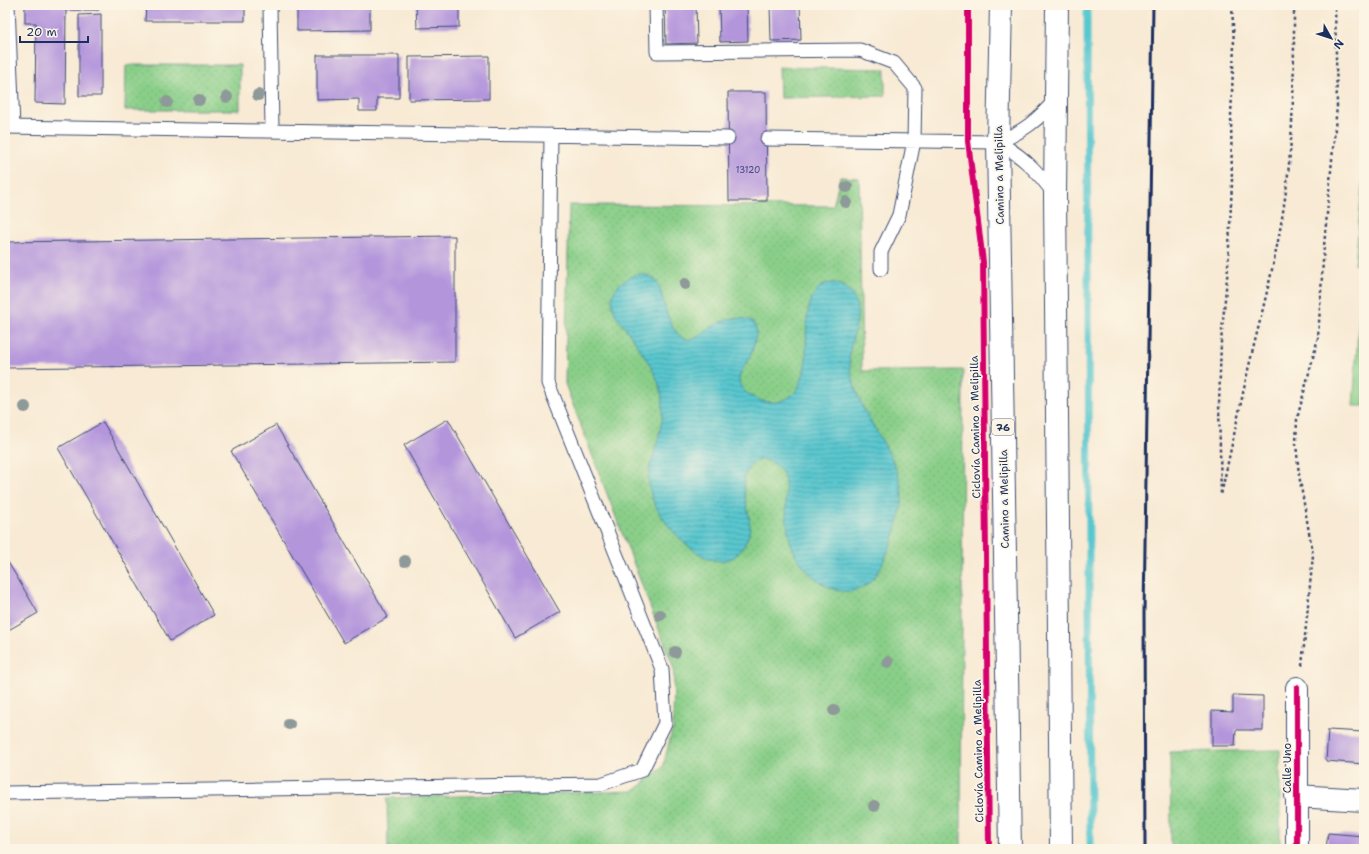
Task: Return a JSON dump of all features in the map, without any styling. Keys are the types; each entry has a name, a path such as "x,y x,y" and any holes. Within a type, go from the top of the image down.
{"main road":[{"name":"Camino a Melipilla","path":"1001,5 998,142 1010,849"},
{"path":"1057,5 1055,196 1061,849"},
{"name":"Calle Uno","path":"1296,849 1297,688"},
{"path":"1296,796 1364,800"}],"lane":[{"path":"8,5 9,127 728,138"},
{"path":"270,5 272,131"},
{"path":"656,5 657,52 860,50 894,63 915,88 914,141 899,215 881,252 881,269"},
{"path":"767,139 998,142 1016,134 1032,124 1045,113 1056,100"},
{"path":"5,793 601,784 642,770 665,723 662,669 548,383 551,135"},
{"path":"998,142 1029,163 1055,196"}],"path":[{"path":"1232,5 1234,45 1231,116 1232,183 1228,267 1221,342 1219,404 1221,495 1248,369 1260,326 1284,204 1291,134 1294,58 1294,5"},
{"path":"1297,688 1302,664 1313,555 1299,475 1296,443 1297,419 1318,338 1324,246 1338,106 1335,5"}],"green space":[{"path":"126,65 240,65 240,110 125,110"},
{"path":"779,67 885,69 885,96 780,98"},
{"path":"1364,165 1364,265 1355,265"},
{"path":"840,177 859,178 862,371 963,370 961,849 388,849 387,798 634,791 663,767 673,726 674,669 565,384 569,205 833,206"},
{"path":"1361,286 1364,287 1364,406 1353,406"},
{"path":"1280,750 1280,849 1171,849 1170,752"}],"water":[{"path":"638,274 649,276 656,282 671,323 681,337 692,340 714,325 729,319 739,318 752,322 756,330 755,342 750,357 740,375 739,380 742,388 747,393 757,399 769,402 784,400 793,394 799,386 805,363 808,312 815,292 822,286 832,283 841,285 848,290 854,299 857,308 856,326 850,355 853,382 864,409 889,453 899,476 902,502 899,520 891,544 881,567 870,582 860,589 849,591 838,590 817,580 808,572 801,563 791,544 787,525 784,476 775,465 769,461 758,460 752,463 745,476 744,489 750,528 744,545 733,558 723,561 714,560 704,556 686,544 666,523 654,503 649,482 649,471 662,419 662,396 653,370 616,315 612,300 615,289 619,285"}],"building":[{"path":"25,5 99,5 99,10 66,10 65,104 35,103 36,23 25,23"},
{"path":"146,5 245,5 245,21 145,21"},
{"path":"297,5 370,5 370,30 297,31"},
{"path":"416,5 459,5 459,27 417,28"},
{"path":"665,5 696,5 697,43 666,44"},
{"path":"719,5 747,5 748,41 720,42"},
{"path":"770,5 800,5 801,40 771,41"},
{"path":"101,14 101,96 79,96 79,15"},
{"path":"317,55 399,55 399,98 377,98 377,111 359,111 359,99 317,100"},
{"path":"489,56 489,99 409,100 409,57"},
{"path":"728,92 766,92 767,201 729,201"},
{"path":"455,236 455,362 5,368 5,242"},
{"path":"448,419 560,612 515,638 404,445"},
{"path":"103,422 214,615 170,641 58,448"},
{"path":"276,425 388,617 344,643 231,451"},
{"path":"5,557 38,613 5,632"},
{"path":"1233,695 1263,696 1263,730 1236,730 1235,746 1212,746 1212,711 1233,712"},
{"path":"1328,730 1364,732 1364,764 1326,761"},
{"path":"1328,833 1364,836 1364,849 1326,849"}],"waterway":[{"path":"1087,5 1090,849"}],"railway":[{"path":"1145,849 1144,613 1153,5"}],"cycle path":[{"name":"Ciclovía Camino a Melipilla","path":"968,5 968,141 983,262 989,849"},
{"path":"1297,688 1297,849"}]}
